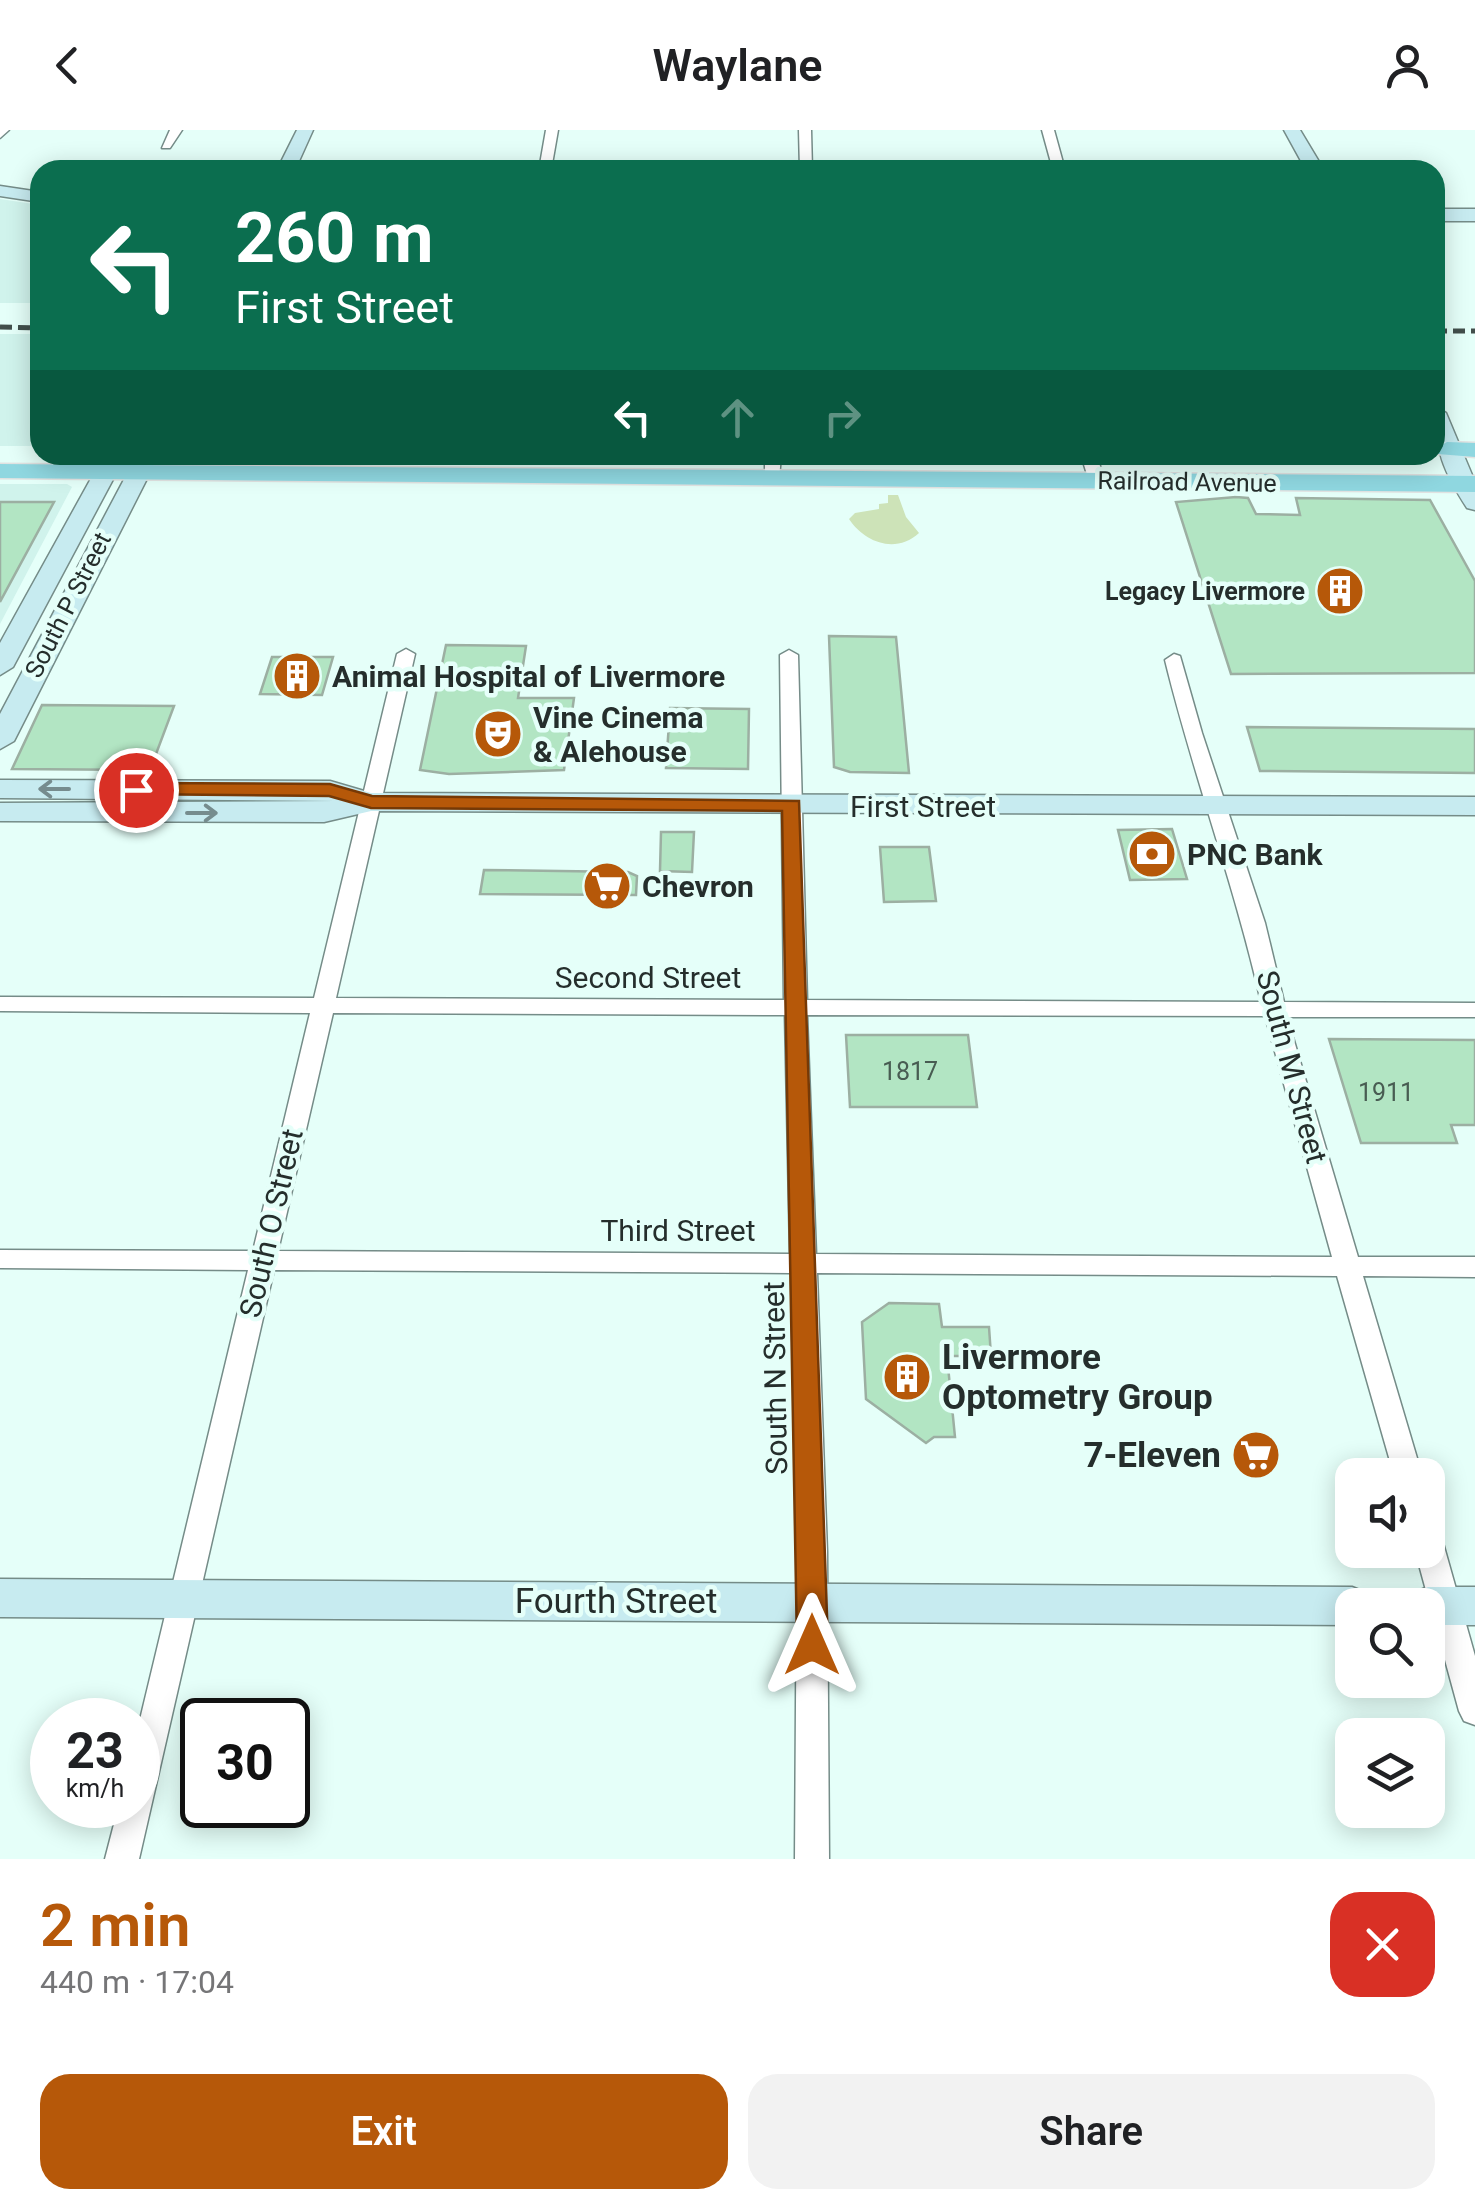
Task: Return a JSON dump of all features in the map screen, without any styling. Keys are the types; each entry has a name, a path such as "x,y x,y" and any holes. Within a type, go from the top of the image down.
{"main road":[{"path":"291,160 305,130"},
{"path":"1292,130 1309,160"},
{"path":"0,191 30,196"},
{"path":"1445,215 1475,215"},
{"path":"1445,434 1465,476"},
{"name":"Railroad Avenue","path":"879,465 1465,476 1475,450"},
{"path":"0,455 30,455"},
{"name":"Railroad Avenue","path":"0,470 79,465"},
{"name":"South P Street","path":"0,667 109,465"},
{"name":"South P Street","path":"0,741 142,465"},
{"name":"First Street","path":"0,789 330,790 371,802"},
{"name":"First Street","path":"0,812 324,813 371,802 1475,806"},
{"name":"Fourth Street","path":"0,1598 1335,1606"}],"street":[{"path":"166,146 176,130"},
{"path":"548,160 552,130"},
{"path":"805,130 806,160"},
{"path":"1048,130 1056,160"},
{"name":"South O Street","path":"160,1698 406,654"},
{"name":"South N Street","path":"789,655 813,1602 812,1859"},
{"name":"South M Street","path":"1174,660 1254,923 1274,1010 1403,1458"},
{"name":"Second Street","path":"0,1004 1475,1010"},
{"name":"Third Street","path":"0,1259 1475,1267"},
{"path":"1437,1568 1475,1711"},
{"path":"122,1859 129,1828"}],"shaded area":[{"path":"0,199 30,204 30,303 0,303"},
{"path":"0,334 30,334 30,446 0,446"},
{"path":"0,484 72,487 0,624"}],"green space":[{"path":"888,495 898,495 906,517 919,533 901,543 872,540 849,519 855,513 879,509 879,504 888,503"}],"building":[{"name":"Legacy Livermore","path":"1248,498 1256,514 1300,515 1296,498 1430,500 1475,581 1475,673 1231,674 1176,502"},
{"path":"0,502 54,502 0,602"},
{"path":"829,636 896,637 909,773 850,772 834,767"},
{"name":"Vine Cinema & Alehouse","path":"446,645 526,646 518,698 574,698 564,770 449,774 420,770"},
{"name":"Animal Hospital of Livermore","path":"272,657 333,657 322,695 260,694"},
{"path":"42,705 174,706 150,770 12,769"},
{"path":"670,708 749,709 748,769 666,768"},
{"path":"1247,727 1475,729 1475,773 1260,771"},
{"name":"PNC Bank","path":"1172,829 1187,879 1130,880 1118,830"},
{"name":"Chevron","path":"661,832 694,832 692,872 660,871"},
{"path":"880,847 929,847 936,901 884,902"},
{"path":"484,870 628,872 637,876 636,895 480,894"},
{"path":"846,1035 968,1035 977,1107 850,1107"},
{"path":"1329,1039 1475,1040 1475,1125 1451,1125 1457,1143 1361,1143"},
{"name":"Livermore Optometry Group","path":"889,1303 939,1304 942,1327 989,1327 991,1356 947,1356 955,1437 934,1437 926,1443 866,1399 862,1322"}],"railway":[{"path":"0,327 30,328"},
{"path":"1445,331 1475,331"}],"place":[{"name":"Legacy Livermore","path":"1340,591"},
{"name":"Animal Hospital of Livermore","path":"297,676"},
{"name":"Vine Cinema & Alehouse","path":"498,734"},
{"name":"PNC Bank","path":"1152,854"},
{"name":"Chevron","path":"607,886"},
{"name":"Livermore Optometry Group","path":"907,1377"},
{"name":"7-Eleven","path":"1256,1455"}],"route":[{"path":"136,790 330,790 371,802 792,805 812,1645"}]}
